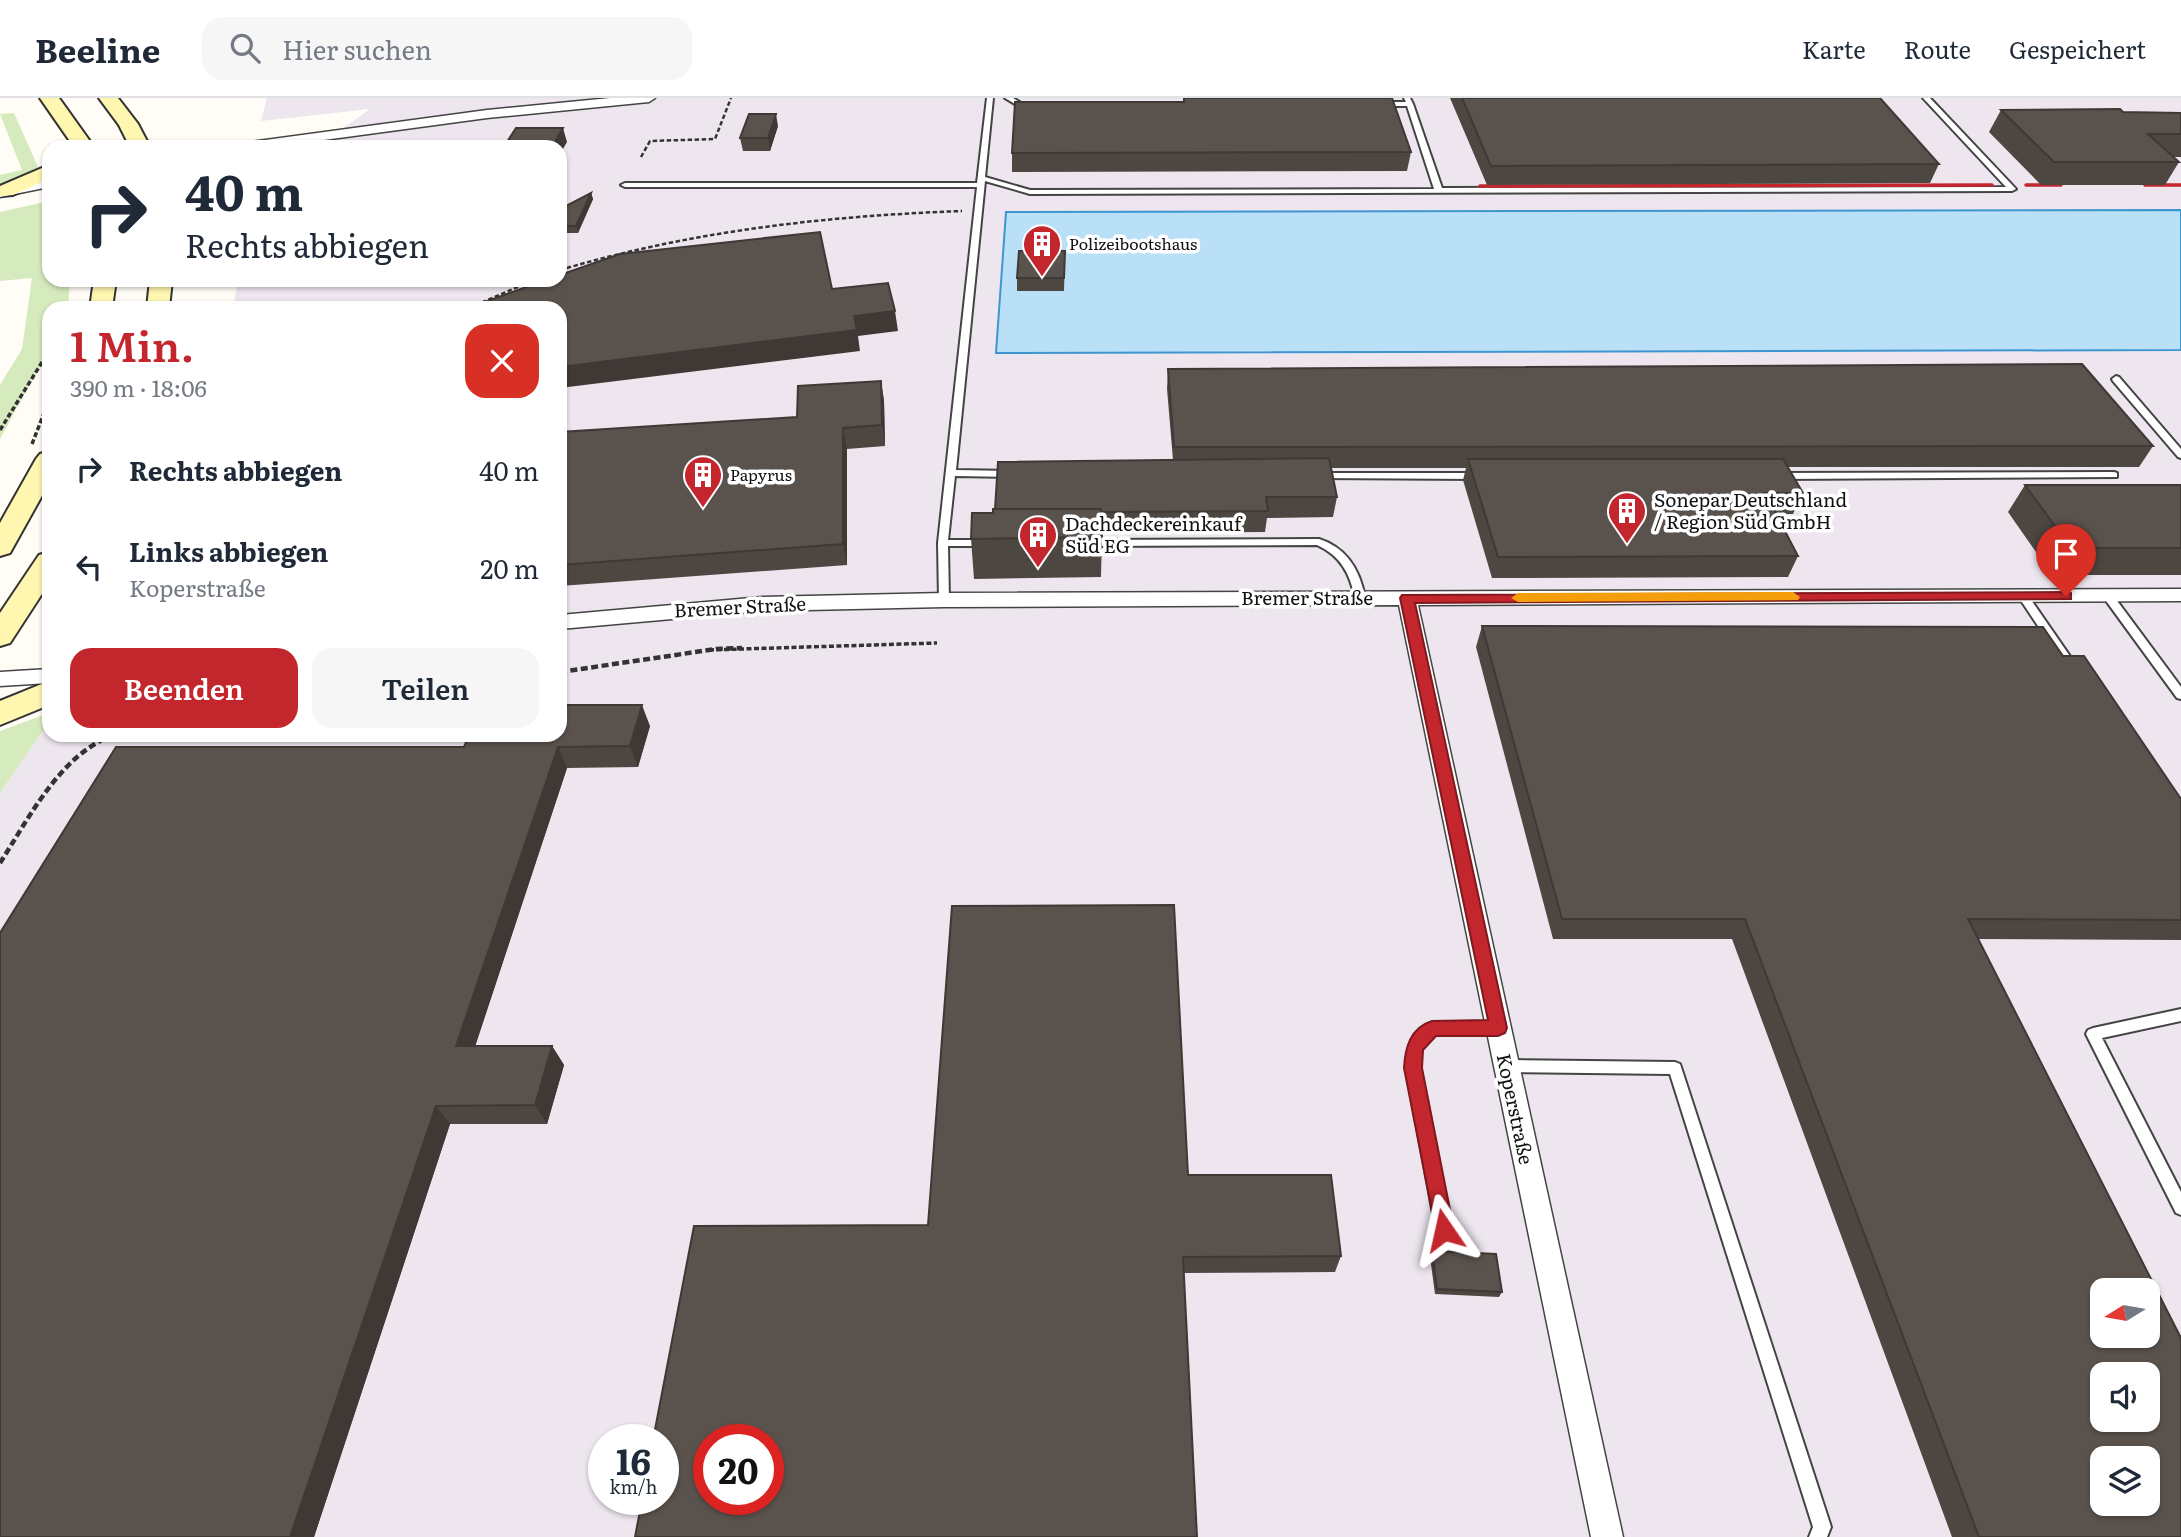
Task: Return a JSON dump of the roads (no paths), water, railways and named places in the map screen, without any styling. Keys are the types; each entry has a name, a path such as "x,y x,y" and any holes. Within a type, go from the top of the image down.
{"main road":[{"path":"50,98 75,140"},
{"path":"108,98 136,140"},
{"path":"2,196 42,175"},
{"path":"0,547 42,471"},
{"path":"0,636 42,572"},
{"path":"0,713 42,695"}],"street":[{"path":"301,140 408,124 649,98"},
{"path":"2,196 42,185"},
{"path":"2,196 42,193"},
{"name":"Bremer Straße","path":"567,621 711,607 944,600 2181,595"},
{"name":"Koperstraße","path":"1407,598 1607,1537"},
{"path":"0,679 42,676"}],"lane":[{"path":"944,600 943,543 990,98"},
{"path":"1008,98 1020,105 1034,105"},
{"path":"625,186 981,181 1030,192 2012,189 1926,98"},
{"path":"1368,104 1408,101 1439,192"},
{"path":"2116,379 2181,455"},
{"path":"950,473 1030,474"},
{"path":"1772,476 2114,475"},
{"path":"1307,476 1493,476"},
{"path":"943,543 1001,542"},
{"path":"1069,543 1319,542 1333,548 1345,559 1357,577 1360,598"},
{"path":"2023,596 2082,682"},
{"path":"2108,596 2181,695"},
{"path":"2181,1015 2093,1034 2181,1208"},
{"path":"1444,1230 1413,1068 1414,1047 1432,1029 1498,1028"},
{"path":"1506,1066 1675,1068 1822,1527 1818,1537"}],"water":[{"path":"2181,210 2181,350 996,353 1006,212"}],"railway":[{"path":"1480,186 1992,185"},
{"path":"2026,185 2061,185"},
{"path":"2145,185 2181,185"}],"place":[{"name":"Polizeibootshaus","path":"1042,278"},
{"name":"Papyrus","path":"703,509"},
{"name":"Sonepar Deutschland / Region Süd GmbH","path":"1627,545"},
{"name":"Dachdeckereinkauf Süd EG","path":"1038,569"}]}
